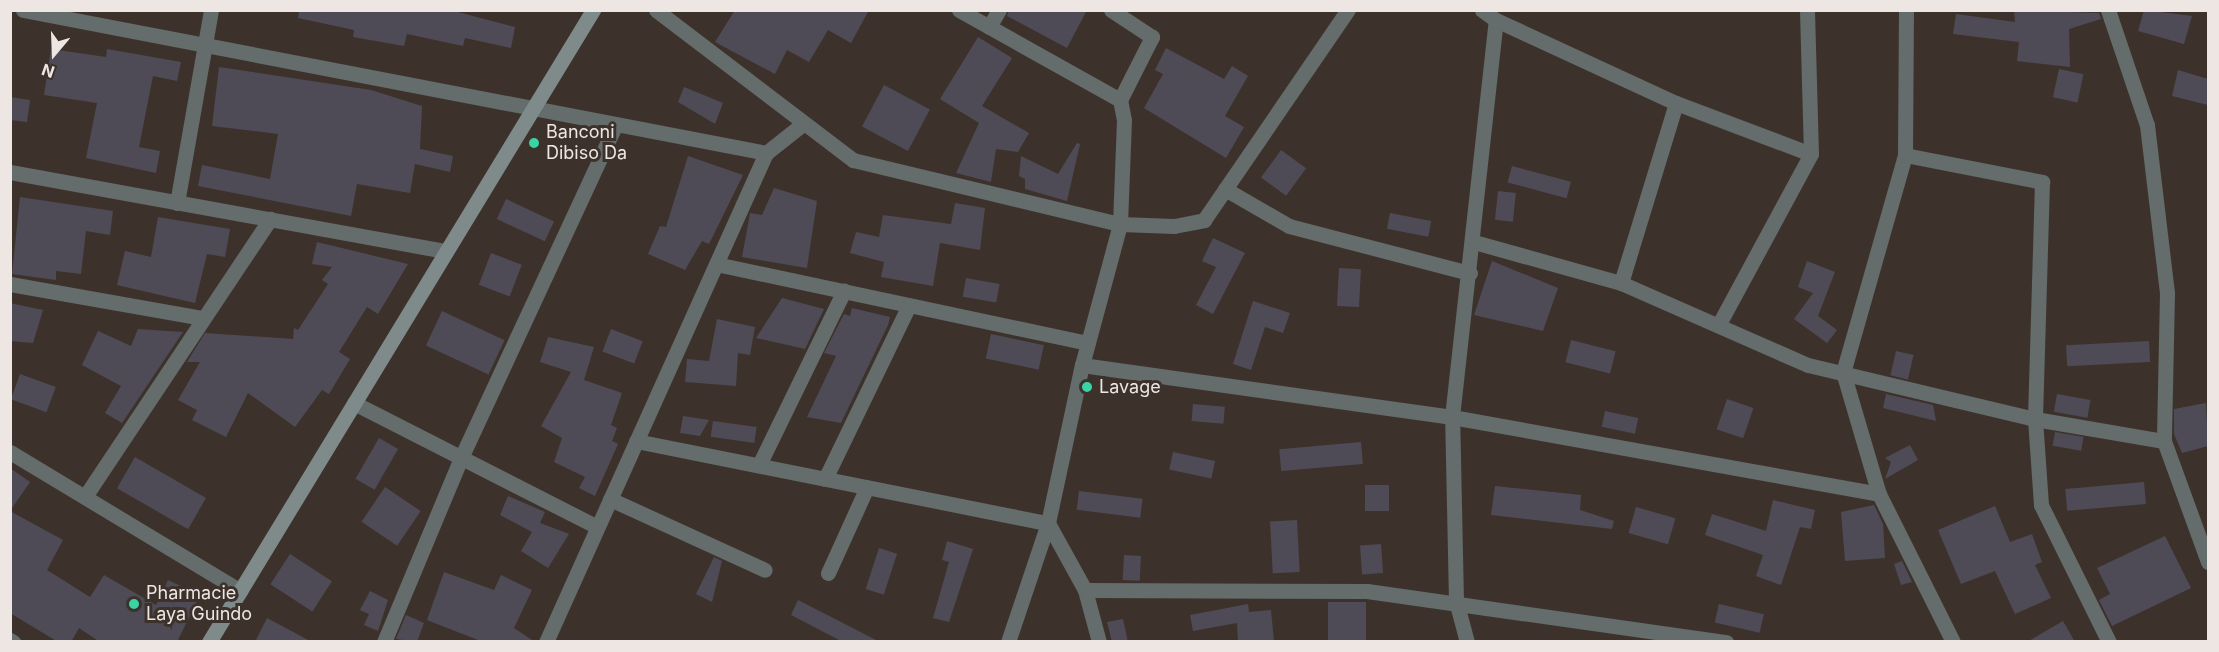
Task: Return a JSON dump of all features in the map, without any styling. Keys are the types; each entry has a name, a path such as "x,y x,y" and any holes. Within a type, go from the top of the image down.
{"main road":[{"path":"209,642 593,10"}],"street":[{"path":"23,10 766,153"},
{"path":"177,202 211,10"},
{"path":"656,10 853,160 1120,224 1174,226 1204,219 1348,10"},
{"path":"959,10 1120,100"},
{"path":"989,27 999,10"},
{"path":"1008,642 1048,523 1082,365 1120,224 1124,120 1120,100 1152,37 1111,10"},
{"path":"1482,10 1496,20 1676,103 1811,154"},
{"path":"1719,324 1811,154 1807,10"},
{"path":"1906,10 1905,156 1843,372 1879,494 1953,642"},
{"path":"2108,10 2147,125 2167,293 2163,441 2208,562"},
{"path":"1467,642 1456,601 1452,417 1474,242 1496,20"},
{"path":"1621,283 1676,103"},
{"path":"546,642 766,153 804,123"},
{"path":"384,642 460,460 616,124"},
{"path":"1905,156 2042,182 2035,419 2041,505 2109,642"},
{"path":"10,172 446,251"},
{"path":"1225,189 1289,226 1470,273"},
{"path":"86,495 270,219"},
{"path":"1474,242 1621,283 1808,364 2035,419 2163,441"},
{"path":"716,264 1088,343"},
{"path":"10,284 203,318"},
{"path":"759,465 844,291"},
{"path":"825,479 909,305"},
{"path":"1082,365 1452,417 1879,494"},
{"path":"354,403 460,460 597,527"},
{"path":"636,441 1048,523 1085,590 1099,642"},
{"path":"10,452 86,495 240,591"},
{"path":"828,573 867,487"},
{"path":"610,499 765,570"},
{"path":"1085,590 1367,591 1456,601 1726,642"}],"building":[{"path":"299,10 450,10 515,27 511,48 465,38 463,46 407,34 404,46 353,37 354,30 298,18"},
{"path":"735,10 869,10 851,43 828,30 809,62 787,50 775,74 715,42"},
{"path":"1009,10 1087,10 1067,48 1007,16"},
{"path":"2014,10 2099,13 2101,19 2069,29 2070,67 2017,61 2019,42 1953,34 1956,14 2015,22"},
{"path":"2144,10 2192,16 2184,44 2138,31"},
{"path":"978,37 1012,58 982,106 1029,133 1018,152 996,149 991,182 956,173 979,123 940,99"},
{"path":"1166,48 1224,79 1232,66 1248,76 1225,116 1244,127 1226,158 1144,108 1163,74 1155,70"},
{"path":"51,49 106,57 107,49 181,62 177,81 153,76 139,147 160,151 156,173 86,158 97,103 44,95"},
{"path":"219,67 371,90 422,106 420,149 453,156 450,172 415,164 410,193 357,184 351,216 198,186 202,165 270,179 278,134 212,126"},
{"path":"2059,69 2083,74 2077,103 2053,97"},
{"path":"2178,70 2208,79 2208,105 2172,96"},
{"path":"884,85 930,109 908,151 862,126"},
{"path":"684,87 723,103 715,124 678,102"},
{"path":"10,97 30,100 27,122 10,120"},
{"path":"1077,143 1080,144 1067,201 1025,189 1025,179 1019,176 1021,156 1058,174"},
{"path":"1281,150 1306,168 1286,196 1261,178"},
{"path":"688,156 743,175 709,244 702,241 685,270 648,254 660,226 666,227"},
{"path":"1512,166 1571,182 1567,198 1508,182"},
{"path":"774,188 817,201 807,268 742,257 750,213 762,215"},
{"path":"1498,191 1516,193 1513,222 1495,220"},
{"path":"20,197 113,211 110,235 86,231 81,274 56,271 56,280 12,274"},
{"path":"506,199 554,221 545,241 497,219"},
{"path":"955,203 985,208 980,250 940,243 933,286 881,277 884,262 850,253 856,232 879,237 883,215 951,224"},
{"path":"1390,213 1431,221 1428,237 1387,229"},
{"path":"158,217 230,229 225,257 207,254 195,303 117,285 125,251 151,257"},
{"path":"1213,238 1245,253 1213,314 1196,305 1216,267 1202,261"},
{"path":"317,242 408,264 378,314 367,307 339,352 350,359 329,394 322,390 295,427 248,393 226,437 192,420 197,410 178,400 200,362 187,362 205,333 293,339 294,328 298,330 328,284 322,280 332,267 312,264"},
{"path":"491,253 522,265 510,297 479,285"},
{"path":"1492,261 1558,288 1543,331 1474,315"},
{"path":"1807,261 1835,272 1818,316 1837,330 1827,343 1794,319 1813,293 1798,287"},
{"path":"1339,268 1361,269 1359,307 1337,306"},
{"path":"966,278 999,284 996,303 963,297"},
{"path":"782,298 824,309 805,349 756,338"},
{"path":"1253,301 1290,313 1283,333 1265,327 1251,370 1233,364"},
{"path":"10,303 43,310 33,343 10,341"},
{"path":"852,308 890,317 888,325 841,423 807,417 836,356 824,353 844,314 850,316"},
{"path":"442,311 505,340 488,375 426,345"},
{"path":"717,319 755,327 750,355 738,353 736,386 685,382 687,359 709,361"},
{"path":"138,329 183,332 122,423 105,413 121,386 82,365 98,331 131,346"},
{"path":"611,329 643,341 634,364 602,351"},
{"path":"991,334 1044,345 1039,370 986,358"},
{"path":"548,337 594,347 584,380 622,393 611,425 617,428 612,441 618,444 595,496 579,488 585,477 554,462 562,438 541,426 571,372 540,362"},
{"path":"1571,340 1616,351 1610,373 1565,362"},
{"path":"2149,341 2150,362 2067,366 2066,345"},
{"path":"1896,351 1914,355 1908,379 1890,375"},
{"path":"20,374 56,387 46,412 11,399"},
{"path":"1886,394 1933,405 1936,421 1883,408"},
{"path":"2057,394 2090,400 2087,418 2054,412"},
{"path":"1727,399 1753,408 1743,438 1717,429"},
{"path":"2206,403 2208,446 2182,453 2174,434 2174,409"},
{"path":"1193,404 1225,407 1223,424 1192,421"},
{"path":"1605,411 1638,418 1635,434 1602,427"},
{"path":"683,416 709,420 700,436 680,433"},
{"path":"713,421 757,427 754,443 711,437"},
{"path":"2055,432 2084,437 2081,451 2053,446"},
{"path":"379,438 398,449 375,490 356,479"},
{"path":"1361,442 1363,464 1281,471 1279,449"},
{"path":"1910,445 1918,460 1885,479 1891,462 1885,458"},
{"path":"1173,452 1215,461 1211,479 1169,470"},
{"path":"135,457 206,498 188,529 117,488"},
{"path":"10,468 30,482 10,511"},
{"path":"2144,482 2146,504 2067,511 2065,489"},
{"path":"1365,485 1389,485 1389,511 1365,511"},
{"path":"1495,486 1581,495 1580,510 1614,521 1612,529 1491,515"},
{"path":"385,487 421,511 397,546 362,522"},
{"path":"1079,491 1143,499 1140,518 1077,510"},
{"path":"508,496 545,512 540,523 569,534 548,568 521,551 532,532 500,515"},
{"path":"1773,500 1815,510 1811,529 1800,527 1781,585 1756,576 1763,555 1705,535 1712,514 1766,531"},
{"path":"1874,505 1883,524 1885,558 1845,561 1841,512"},
{"path":"1995,506 2010,542 2032,534 2042,562 2035,565 2051,598 2015,614 1995,571 1961,584 1938,530"},
{"path":"1636,507 1675,518 1668,544 1629,533"},
{"path":"10,511 63,540 47,570 90,597 104,575 156,605 168,580 200,595 177,642 100,642 79,628 71,642 58,642 10,613"},
{"path":"1297,520 1300,572 1273,573 1270,521"},
{"path":"2165,536 2191,588 2112,626 2099,600 2110,594 2097,568"},
{"path":"947,541 973,549 949,622 933,618 949,562 942,560"},
{"path":"1381,544 1383,573 1362,574 1360,545"},
{"path":"879,548 897,554 884,595 866,589"},
{"path":"290,554 332,581 312,611 270,584"},
{"path":"1124,555 1141,556 1140,581 1123,580"},
{"path":"714,557 722,561 712,602 696,594"},
{"path":"1902,561 1912,582 1901,585 1894,564"},
{"path":"444,572 494,590 501,575 532,590 514,628 535,642 483,642 427,620"},
{"path":"370,591 388,600 378,631 364,625 369,614 360,610"},
{"path":"798,600 880,642 843,642 791,615"},
{"path":"1328,602 1366,602 1366,642 1328,642"},
{"path":"1248,604 1249,612 1271,610 1274,642 1238,642 1237,623 1193,631 1190,615"},
{"path":"1719,604 1764,614 1760,633 1715,623"},
{"path":"406,615 424,623 417,642 396,639"},
{"path":"267,618 312,642 255,642"},
{"path":"1123,619 1128,642 1112,642 1107,622"},
{"path":"2063,621 2075,642 2027,642"}],"place":[{"name":"Banconi Dibiso Da","path":"534,143"},
{"name":"Lavage","path":"1087,387"},
{"name":"Pharmacie Laya Guindo","path":"134,604"}]}
